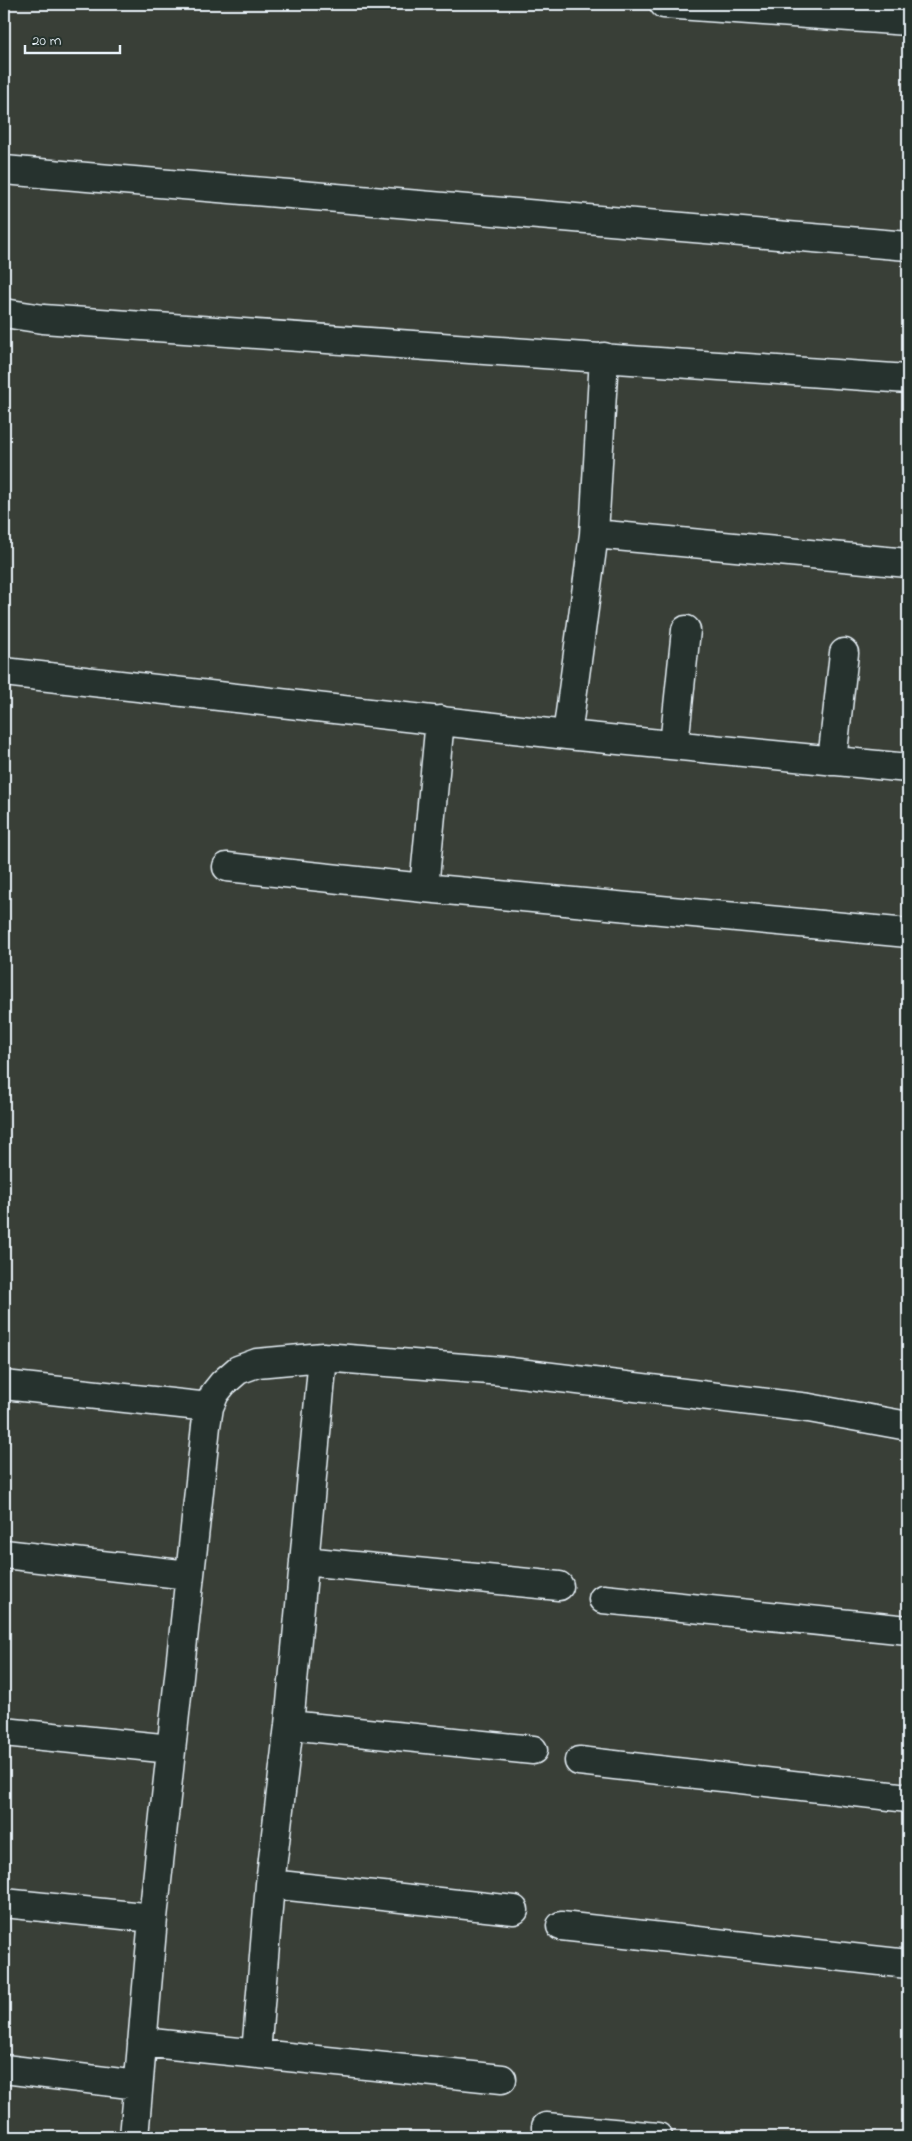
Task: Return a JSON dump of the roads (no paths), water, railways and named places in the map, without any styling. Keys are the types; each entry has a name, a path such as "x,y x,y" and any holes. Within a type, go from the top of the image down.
{"street":[{"path":"664,4 908,21"},
{"path":"4,170 908,246"},
{"path":"4,313 43,319 908,379"},
{"path":"568,734 594,534 604,357"},
{"path":"594,534 908,563"},
{"path":"674,745 686,630"},
{"path":"832,760 844,653"},
{"path":"4,672 568,734 908,768"},
{"path":"424,888 440,720"},
{"path":"227,867 424,888 908,934"},
{"path":"256,2053 270,1884 289,1725 324,1357"},
{"path":"134,2137 153,1918 189,1575 209,1407 222,1383 238,1370 257,1363 324,1357 512,1372 809,1408 908,1426"},
{"path":"4,1385 209,1407"},
{"path":"4,1554 189,1575"},
{"path":"304,1561 559,1586"},
{"path":"603,1599 908,1630"},
{"path":"289,1725 533,1750"},
{"path":"4,1732 171,1749"},
{"path":"579,1761 908,1798"},
{"path":"270,1884 514,1910"},
{"path":"4,1903 153,1918"},
{"path":"561,1926 908,1964"},
{"path":"142,2042 502,2079"},
{"path":"4,2070 138,2085"},
{"path":"546,2127 658,2137"}]}
